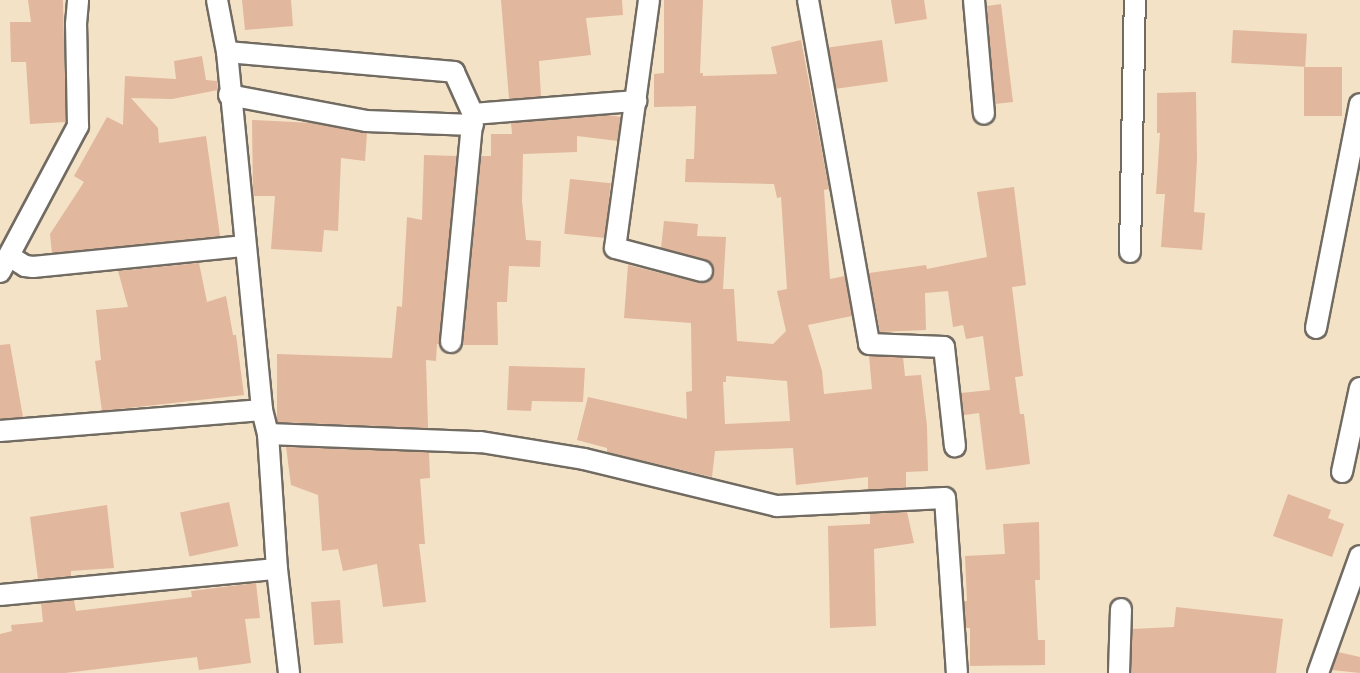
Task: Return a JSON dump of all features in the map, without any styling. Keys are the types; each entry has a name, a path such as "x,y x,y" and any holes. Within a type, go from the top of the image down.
{"street":[{"path":"78,0 76,24 78,126 4,264 33,267 245,246"},
{"path":"217,0 227,52 262,410 268,434 277,569 289,673"},
{"path":"649,0 615,248 702,271"},
{"path":"808,0 869,344 944,347 955,446"},
{"path":"974,0 984,114"},
{"path":"1130,252 1135,0"},
{"path":"227,52 454,72 473,119 451,342"},
{"path":"230,95 366,121 473,119 636,100"},
{"path":"1316,328 1360,104"},
{"path":"1342,472 1360,388"},
{"path":"0,431 262,410"},
{"path":"268,434 481,442 584,459 777,506 945,498 957,673"},
{"path":"1318,673 1360,556"},
{"path":"0,595 277,569"},
{"path":"1119,673 1120,609"}],"building":[{"path":"28,0 63,0 66,122 30,124 26,62 11,62 10,22 31,22"},
{"path":"242,0 291,0 293,26 245,30"},
{"path":"501,0 622,0 623,15 586,18 591,55 539,61 541,97 509,99"},
{"path":"664,0 703,0 700,73 703,73 703,76 777,74 771,47 801,40 829,189 824,190 830,279 845,276 852,316 808,325 822,371 824,394 872,389 869,356 903,357 905,376 921,375 927,426 928,471 906,472 906,488 868,490 868,477 796,485 793,448 715,451 712,477 607,452 607,448 577,440 588,397 687,419 686,392 692,391 691,323 624,318 628,265 700,283 706,282 713,275 713,267 706,260 661,248 664,221 698,224 697,236 726,237 723,289 734,289 737,341 773,344 786,331 777,291 787,289 781,197 777,198 774,184 685,182 686,159 694,159 696,106 654,107 654,74 664,73","holes":["726,376 787,381 790,421 725,424 723,382 726,382"]},
{"path":"891,0 924,0 927,19 895,24"},
{"path":"1001,4 1013,102 995,104 987,6"},
{"path":"1233,30 1307,34 1305,67 1231,63"},
{"path":"882,40 888,82 834,89 829,48"},
{"path":"202,56 206,80 217,81 218,90 172,99 131,98 158,128 159,143 206,136 220,236 52,253 50,234 84,182 74,176 107,117 123,125 125,76 176,79 174,61"},
{"path":"1304,67 1342,67 1342,116 1304,116"},
{"path":"1196,92 1197,160 1194,212 1205,213 1202,250 1161,247 1165,194 1156,194 1160,133 1157,133 1157,93"},
{"path":"608,115 621,117 618,141 577,136 577,152 523,154 522,201 526,240 541,241 540,267 509,266 507,302 497,302 498,345 463,345 481,156 491,156 491,134 512,134 511,123"},
{"path":"252,120 312,123 367,133 365,161 341,158 338,231 324,230 322,252 271,249 275,196 253,196"},
{"path":"424,155 457,156 440,344 437,344 436,361 426,360 428,428 277,422 277,354 392,358 397,306 402,307 407,217 422,220"},
{"path":"570,179 611,183 605,238 564,234"},
{"path":"1014,187 1026,285 1012,287 1023,376 1015,377 1020,414 1024,414 1030,464 986,470 979,413 964,415 961,393 990,390 983,336 966,339 963,325 953,327 948,291 925,293 926,330 880,332 869,273 926,265 927,269 987,257 977,192"},
{"path":"199,263 207,302 226,296 233,335 236,335 244,395 102,411 95,361 101,360 96,310 128,307 118,271"},
{"path":"10,344 23,417 0,419 0,345"},
{"path":"509,366 585,368 583,402 532,401 531,411 507,410"},
{"path":"286,447 429,452 430,478 420,479 425,544 419,544 426,602 383,607 377,564 343,571 338,549 322,551 318,495 291,485"},
{"path":"1288,494 1331,510 1328,518 1344,524 1332,557 1273,536"},
{"path":"229,502 238,546 189,556 180,512"},
{"path":"107,505 114,568 71,571 71,576 38,579 30,517"},
{"path":"907,512 914,543 874,549 876,626 830,628 828,526 870,524 870,514"},
{"path":"1039,522 1040,580 1035,580 1038,640 1045,640 1045,665 970,666 970,628 966,628 964,601 967,601 965,556 1005,554 1003,524"},
{"path":"256,583 260,618 245,619 251,663 199,670 197,657 65,673 0,673 0,634 12,631 11,625 43,622 41,603 74,600 76,611 192,597 191,591"},
{"path":"340,600 343,643 314,645 311,602"},
{"path":"1176,607 1283,619 1276,673 1131,673 1132,629 1174,627"},
{"path":"1338,652 1360,657 1360,673 1332,670"}]}
